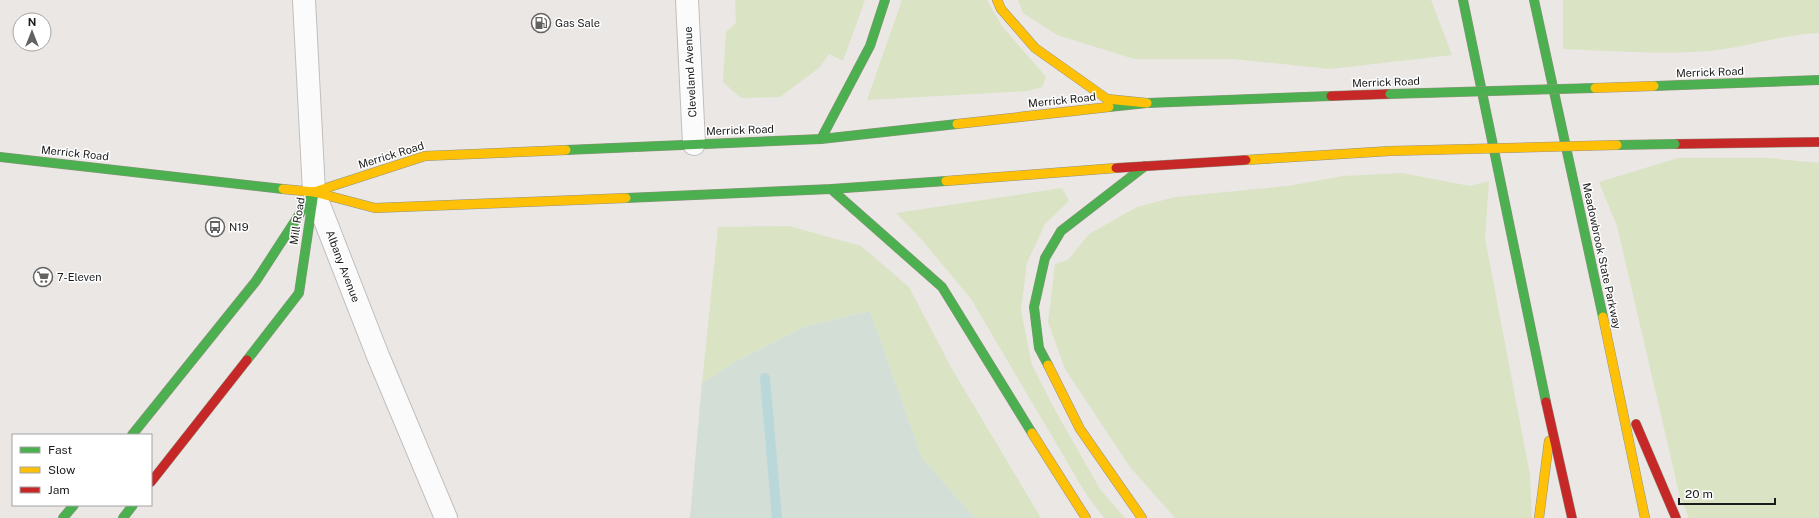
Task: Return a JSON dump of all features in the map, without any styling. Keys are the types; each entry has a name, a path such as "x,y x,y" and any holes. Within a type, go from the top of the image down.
{"main road":[{"path":"821,139 870,46 885,0"},
{"path":"997,0 1001,9 1035,48 1107,99 1147,102"},
{"path":"1463,0 1551,426 1572,518"},
{"name":"Meadowbrook State Parkway","path":"1534,0 1617,380 1645,518"},
{"name":"Merrick Road","path":"314,192 425,156 821,139 1147,102 1819,80"},
{"name":"Merrick Road","path":"0,157 314,192 375,208 831,189 1145,166 1390,151 1819,142"},
{"path":"1142,518 1080,429 1039,348 1034,307 1045,258 1062,231 1145,166"},
{"path":"831,189 942,287 1073,500 1086,518"},
{"name":"Mill Road","path":"133,434 256,281 314,192"},
{"name":"Mill Road","path":"152,481 298,293 314,192"},
{"path":"1617,380 1676,518"},
{"path":"1539,518 1551,426"},
{"path":"63,518 73,506"},
{"path":"123,518 132,506"}],"street":[{"name":"Albany Avenue","path":"304,0 314,192 378,356 446,518"},
{"name":"Cleveland Avenue","path":"687,0 694,144"}],"green space":[{"path":"735,0 865,0 843,61 829,54 819,68 780,97 741,98 723,82 726,32 736,23"},
{"path":"902,0 987,0 1002,26 1046,77 1042,87 1028,91 867,100"},
{"path":"1018,0 1431,0 1452,55 1330,69 1233,59 1134,59 1057,35 1023,13"},
{"path":"1563,0 1819,0 1819,33 1791,36 1710,51 1655,53 1563,49"},
{"path":"1678,158 1769,158 1819,163 1819,518 1689,518 1680,497 1617,226 1599,182"},
{"path":"1402,173 1470,186 1489,181 1485,238 1530,475 1532,518 1175,518 1130,467 1065,369 1048,322 1055,264 1068,260 1089,234 1137,207 1175,197 1288,186 1343,176"},
{"path":"1062,188 1069,201 1045,224 1027,263 1021,310 1032,365 1055,410 1100,489 1125,518 1104,518 1086,494 971,299 922,240 896,213"},
{"path":"789,226 861,246 909,287 952,369 1041,518 975,518 922,458 870,311 806,326 737,361 702,383 718,227"}],"shaded area":[{"path":"870,311 922,458 975,518 690,518 702,383 737,361 806,326"}],"waterway":[{"path":"765,378 777,518"}],"traffic: fast":[{"path":"821,139 870,46 885,0"},
{"path":"1463,0 1546,402"},
{"path":"1534,0 1603,317"},
{"path":"1654,86 1819,80"},
{"path":"1390,94 1595,88"},
{"path":"1109,107 1147,103 1331,96"},
{"path":"566,150 821,139 957,124"},
{"path":"1617,145 1675,144"},
{"path":"0,157 283,189"},
{"path":"1048,365 1039,348 1034,307 1045,258 1061,231 1145,166"},
{"path":"626,198 831,189 946,181"},
{"path":"831,189 942,287 1032,433"},
{"path":"247,360 299,293 314,192"},
{"path":"133,434 256,281 310,198"},
{"path":"63,518 73,506"},
{"path":"123,518 132,506"}],"traffic: slow":[{"path":"997,0 1001,9 1035,48 1107,99 1147,103"},
{"path":"1595,88 1654,86"},
{"path":"957,124 1109,107"},
{"path":"1390,151 1617,145"},
{"path":"314,192 425,156 566,150"},
{"path":"1246,160 1390,151"},
{"path":"946,181 1116,168"},
{"path":"283,189 314,192 375,208 626,198"},
{"path":"1603,317 1645,518"},
{"path":"1048,365 1080,429 1142,518"},
{"path":"1032,433 1086,518"},
{"path":"1539,518 1549,441"}],"traffic: jam":[{"path":"1331,96 1390,94"},
{"path":"1675,144 1819,142"},
{"path":"1116,168 1246,160"},
{"path":"152,481 247,360"},
{"path":"1546,402 1572,518"},
{"path":"1636,424 1676,518"}],"place":[{"name":"Gas Sale","path":"541,23"},
{"name":"N19","path":"215,227"},
{"name":"7-Eleven","path":"43,277"}]}
